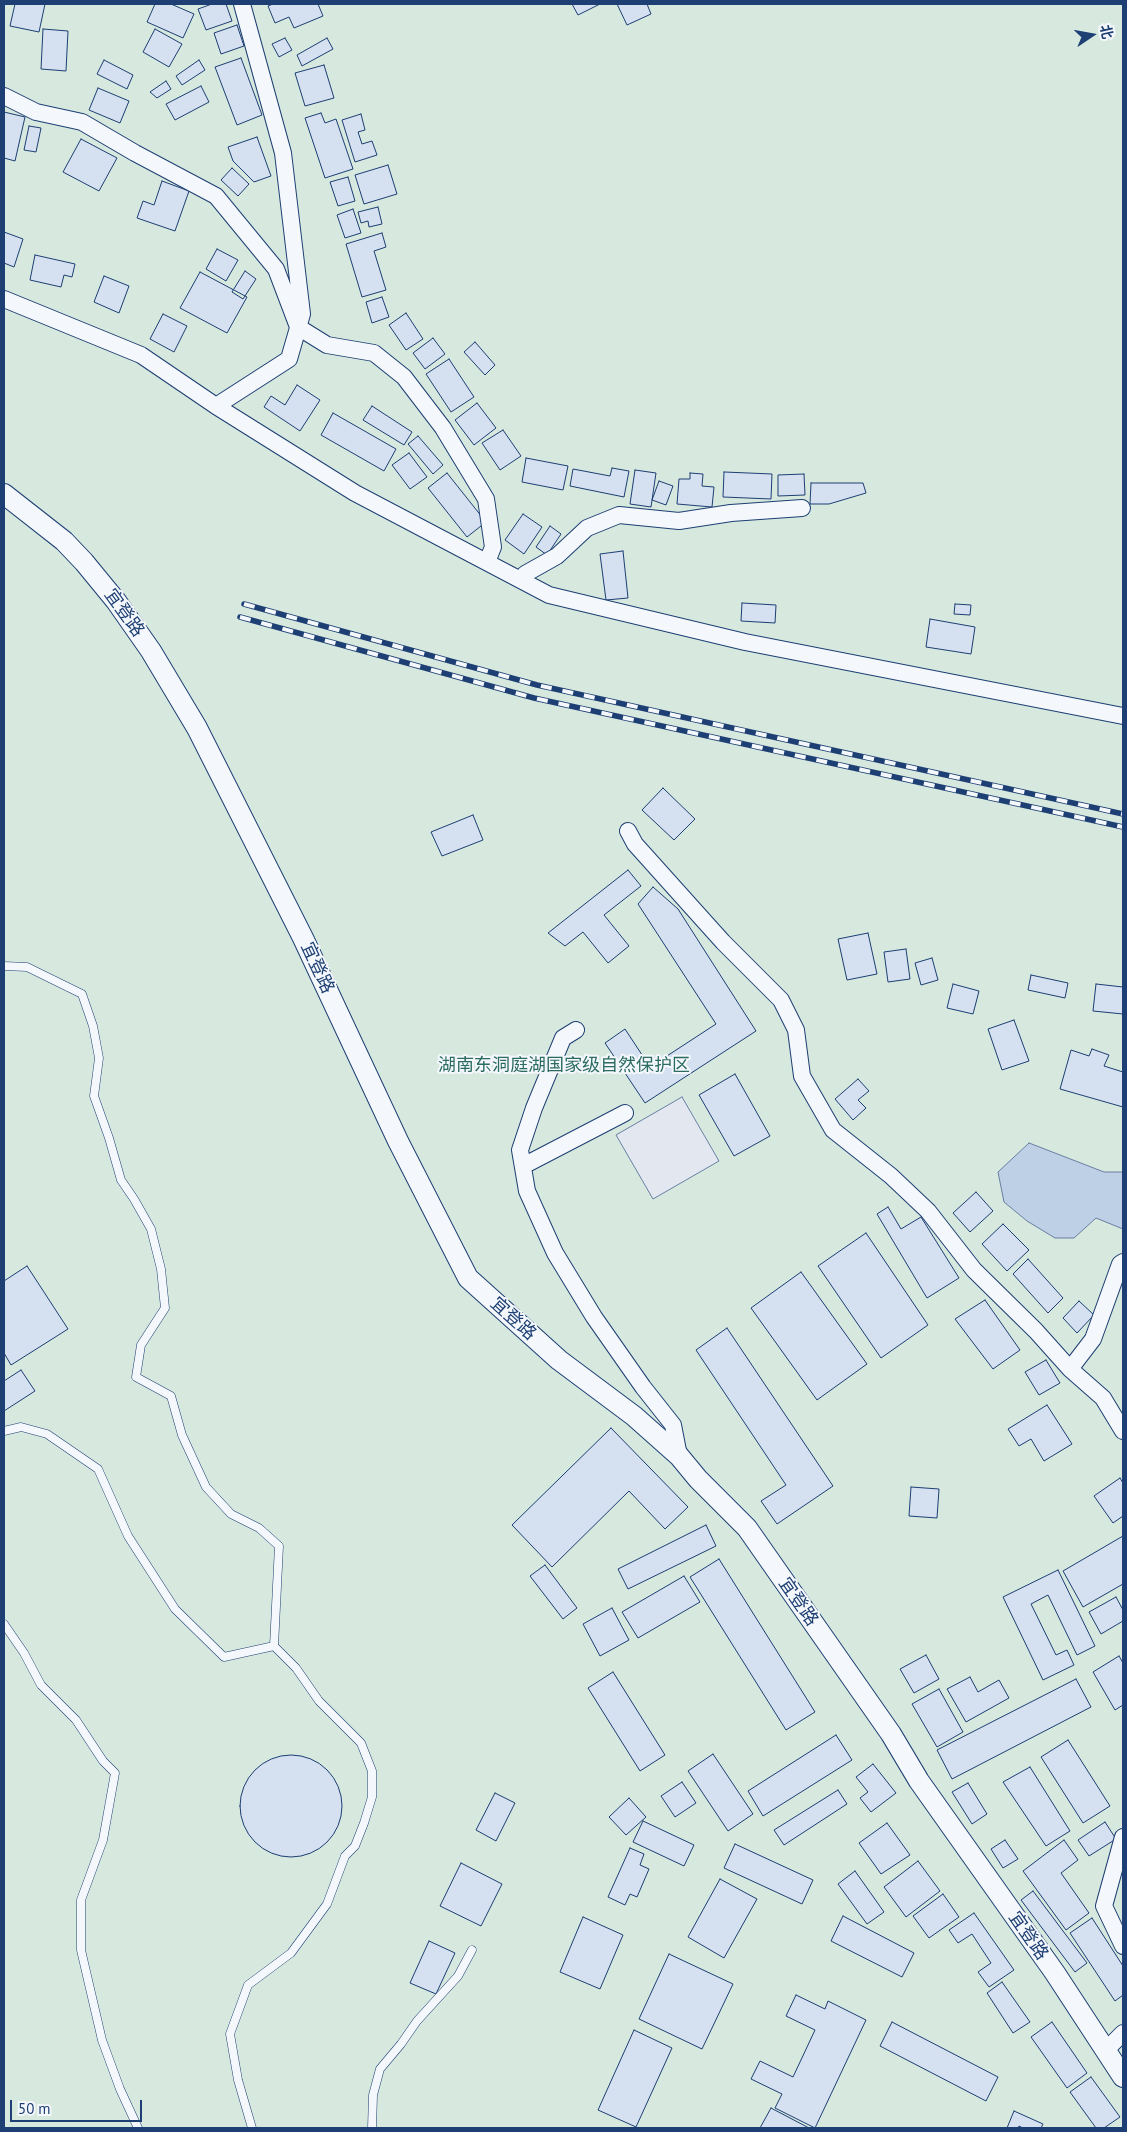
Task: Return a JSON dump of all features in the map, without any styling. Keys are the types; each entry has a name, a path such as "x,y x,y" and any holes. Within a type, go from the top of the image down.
{"street":[{"path":"216,406 289,359 302,314 283,153 242,4"},
{"path":"4,96 36,112 82,122 135,153 216,196 276,269 298,327 327,345 374,353 404,377 443,428 486,499 493,547 487,562"},
{"path":"4,299 141,356 216,406 355,493 549,595 745,642 1123,716"},
{"name":"宜登路","path":"4,494 64,541 111,595 150,651 197,728 303,938 398,1141 468,1278 559,1360 634,1416 679,1456 698,1479 747,1528 891,1734 919,1781 1055,1973 1123,2077"},
{"path":"525,574 557,556 586,528 619,515 679,521 731,513 802,508"},
{"path":"628,831 635,844 716,935 781,1000 796,1030 802,1076 833,1130 891,1176 928,1211 974,1270 1036,1331 1070,1369 1103,1398 1123,1431"},
{"path":"576,1030 563,1038 534,1108 520,1150 527,1191 555,1253 594,1317 632,1372 673,1425 679,1456"},
{"path":"522,1166 625,1113"},
{"path":"1070,1369 1093,1340 1120,1264 1123,1262"},
{"path":"1123,1837 1104,1906 1123,1946"},
{"path":"1105,2051 1123,2033"}],"lane":[{"path":"4,966 27,967 82,994 93,1026 99,1058 94,1096 109,1138 120,1180 134,1199 151,1229 161,1269 165,1308 141,1345 136,1377 171,1396 182,1435 206,1487 231,1514 258,1528 279,1546 274,1646 296,1668 319,1701 361,1743 372,1770 372,1797 364,1823 354,1846 346,1856 327,1904 291,1953 248,1985 230,2034 238,2080 252,2128"},
{"path":"4,1431 21,1427 47,1434 98,1469 128,1536 175,1609 224,1657 274,1646"},
{"path":"4,1624 24,1653 42,1685 76,1720 103,1761 114,1773 103,1840 81,1900 81,1950 102,2040 120,2089 138,2128"},
{"path":"372,2128 373,2096 380,2069 402,2044 417,2022 458,1976 472,1950"}],"green space":[{"name":"湖南东洞庭湖国家级自然保护区","path":"4,4 1123,4 1123,2128 4,2128"}],"shaded area":[{"path":"682,1097 719,1161 653,1199 616,1135"}],"water":[{"path":"1029,1143 1104,1172 1123,1172 1123,1229 1096,1218 1074,1238 1055,1238 1027,1221 1004,1202 998,1172"}],"building":[{"path":"15,4 45,4 39,32 10,26"},
{"path":"155,4 171,4 194,14 183,38 147,22"},
{"path":"212,4 226,4 232,21 206,30 198,9"},
{"path":"273,4 318,4 323,16 294,28 289,17 275,23 268,6"},
{"path":"572,4 600,4 578,15"},
{"path":"617,4 647,4 651,14 627,25"},
{"path":"237,25 244,46 221,54 214,33"},
{"path":"43,29 68,31 66,71 41,69"},
{"path":"155,29 182,44 169,67 143,52"},
{"path":"285,38 292,50 279,57 272,44"},
{"path":"327,38 333,49 302,66 297,55"},
{"path":"241,58 262,115 237,125 215,67"},
{"path":"104,60 133,75 127,89 97,74"},
{"path":"199,60 205,70 182,85 176,76"},
{"path":"324,65 334,98 305,106 295,73"},
{"path":"166,81 171,89 157,98 150,92"},
{"path":"201,86 209,102 175,120 166,104"},
{"path":"98,88 129,101 120,123 89,110"},
{"path":"4,112 25,117 15,161 4,158"},
{"path":"321,113 325,123 336,119 353,169 325,178 305,118"},
{"path":"361,114 365,130 358,132 362,144 372,141 377,155 355,162 342,120"},
{"path":"29,126 41,128 36,152 24,150"},
{"path":"257,137 271,176 254,182 233,161 228,147"},
{"path":"81,139 117,158 99,191 63,172"},
{"path":"388,165 397,194 364,204 355,175"},
{"path":"232,168 249,184 238,196 221,180"},
{"path":"348,177 355,201 338,206 330,182"},
{"path":"162,181 189,191 175,231 137,218 143,201 154,205"},
{"path":"378,207 382,224 369,227 368,221 361,223 358,212"},
{"path":"353,209 361,233 345,238 337,215"},
{"path":"4,232 23,239 14,267 4,263"},
{"path":"382,233 386,247 374,251 386,290 362,297 346,244"},
{"path":"217,249 238,260 226,281 206,269"},
{"path":"35,255 75,264 72,277 64,275 61,287 30,280"},
{"path":"245,271 256,279 243,299 232,292"},
{"path":"200,272 247,297 227,333 180,308"},
{"path":"104,276 129,286 119,313 94,302"},
{"path":"382,297 389,317 372,323 366,302"},
{"path":"406,313 423,339 406,350 389,325"},
{"path":"163,314 187,326 174,352 150,339"},
{"path":"433,338 445,354 425,369 413,353"},
{"path":"475,342 495,365 485,375 464,352"},
{"path":"449,359 474,397 451,412 426,374"},
{"path":"297,385 320,400 300,431 264,407 271,396 285,405"},
{"path":"477,403 496,428 474,445 455,420"},
{"path":"372,406 412,432 404,445 363,420"},
{"path":"333,413 396,449 384,471 321,435"},
{"path":"503,430 521,456 500,470 482,443"},
{"path":"418,436 443,465 433,474 408,444"},
{"path":"409,453 427,477 410,489 392,465"},
{"path":"526,458 568,466 563,490 522,482"},
{"path":"612,468 629,471 624,497 570,486 573,469 610,476"},
{"path":"635,470 656,473 651,507 630,504"},
{"path":"724,472 772,474 771,499 723,497"},
{"path":"447,473 486,522 467,537 428,488"},
{"path":"690,473 703,474 702,486 714,487 712,507 677,504 679,479 690,479"},
{"path":"804,474 805,495 778,496 778,475"},
{"path":"659,481 673,486 666,505 652,500"},
{"path":"811,483 863,483 866,493 829,504 810,504"},
{"path":"523,514 542,527 524,554 505,540"},
{"path":"550,526 561,534 547,555 536,547"},
{"path":"623,551 628,598 606,600 600,554"},
{"path":"742,603 776,605 775,623 741,621"},
{"path":"955,604 971,605 970,615 954,614"},
{"path":"930,619 975,627 971,654 926,647"},
{"path":"663,788 695,819 674,840 642,810"},
{"path":"473,815 483,840 442,856 431,832"},
{"path":"628,870 641,886 604,915 629,946 608,963 583,932 565,946 548,933"},
{"path":"653,887 678,909 756,1031 645,1103 605,1043 625,1029 650,1067 716,1024 638,904"},
{"path":"868,933 877,974 847,980 838,939"},
{"path":"906,949 910,979 888,982 884,952"},
{"path":"932,958 938,980 921,985 915,963"},
{"path":"1031,975 1068,983 1065,998 1028,990"},
{"path":"953,984 979,991 973,1014 947,1008"},
{"path":"1096,984 1123,987 1123,1014 1093,1011"},
{"path":"1014,1020 1029,1061 1002,1070 988,1029"},
{"path":"1092,1049 1109,1055 1104,1066 1123,1072 1123,1107 1060,1089 1071,1050 1089,1056"},
{"path":"735,1074 770,1136 734,1156 699,1095"},
{"path":"858,1079 869,1091 858,1100 866,1108 853,1120 835,1099"},
{"path":"976,1192 993,1211 970,1232 953,1213"},
{"path":"888,1207 901,1229 921,1217 959,1278 927,1298 877,1214"},
{"path":"1003,1224 1029,1250 1007,1271 982,1244"},
{"path":"866,1233 928,1325 881,1358 818,1266"},
{"path":"1028,1259 1063,1298 1048,1313 1013,1274"},
{"path":"27,1266 68,1329 11,1365 4,1353 4,1281"},
{"path":"801,1272 867,1364 817,1400 751,1308"},
{"path":"985,1300 1020,1350 993,1369 955,1319"},
{"path":"1079,1301 1094,1315 1077,1333 1063,1318"},
{"path":"727,1328 833,1486 777,1524 761,1501 786,1485 696,1350"},
{"path":"1046,1360 1060,1383 1039,1395 1025,1372"},
{"path":"21,1370 35,1391 4,1411 4,1381"},
{"path":"1047,1405 1072,1444 1044,1461 1031,1439 1019,1446 1008,1429"},
{"path":"611,1428 688,1507 665,1529 629,1491 552,1567 512,1525"},
{"path":"1120,1478 1123,1483 1123,1516 1113,1523 1094,1496"},
{"path":"911,1487 939,1489 937,1518 909,1516"},
{"path":"706,1525 716,1546 628,1589 618,1569"},
{"path":"1123,1536 1123,1584 1083,1607 1063,1571"},
{"path":"719,1559 815,1712 786,1730 690,1577"},
{"path":"545,1565 577,1608 563,1619 530,1576"},
{"path":"1058,1570 1095,1646 1077,1655 1048,1595 1031,1604 1056,1655 1067,1650 1074,1665 1043,1680 1003,1597"},
{"path":"684,1576 700,1602 638,1638 622,1612"},
{"path":"1116,1597 1123,1610 1123,1621 1101,1634 1089,1612"},
{"path":"612,1608 629,1640 600,1656 583,1624"},
{"path":"926,1655 939,1679 914,1693 900,1669"},
{"path":"1119,1656 1123,1663 1123,1705 1115,1710 1093,1672"},
{"path":"613,1672 665,1755 640,1771 588,1688"},
{"path":"970,1677 978,1692 999,1680 1009,1698 966,1722 947,1689"},
{"path":"1076,1679 1091,1707 952,1779 937,1750"},
{"path":"939,1689 963,1732 937,1747 912,1704"},
{"path":"836,1735 852,1760 763,1816 748,1791"},
{"path":"1068,1740 1110,1806 1083,1823 1041,1757"},
{"path":"713,1754 753,1814 728,1831 688,1771"},
{"path":"291,1755 310,1759 327,1770 338,1787 342,1806 338,1825 327,1842 310,1853 291,1857 272,1853 255,1842 244,1825 240,1806 244,1787 255,1770 272,1759"},
{"path":"873,1764 896,1793 871,1812 860,1798 868,1792 856,1777"},
{"path":"1030,1767 1070,1831 1046,1846 1003,1782"},
{"path":"682,1782 696,1803 675,1817 661,1796"},
{"path":"968,1783 987,1814 972,1824 952,1792"},
{"path":"838,1790 847,1804 784,1845 774,1830"},
{"path":"495,1793 515,1803 496,1841 476,1830"},
{"path":"629,1798 646,1817 626,1835 609,1817"},
{"path":"643,1821 694,1845 684,1866 633,1842"},
{"path":"1105,1822 1116,1839 1089,1856 1078,1840"},
{"path":"887,1823 910,1855 881,1874 859,1843"},
{"path":"1005,1840 1018,1859 1003,1868 991,1849"},
{"path":"1064,1840 1078,1860 1061,1873 1089,1913 1066,1930 1023,1871"},
{"path":"735,1844 813,1880 802,1904 724,1868"},
{"path":"630,1848 644,1854 640,1865 649,1869 637,1897 630,1894 625,1905 608,1897"},
{"path":"918,1861 940,1891 906,1917 884,1887"},
{"path":"461,1863 502,1884 481,1926 440,1906"},
{"path":"855,1871 884,1912 867,1924 838,1884"},
{"path":"720,1879 757,1899 724,1958 688,1937"},
{"path":"1033,1891 1087,1963 1075,1972 1021,1900"},
{"path":"943,1894 959,1917 929,1938 913,1916"},
{"path":"974,1913 1014,1970 989,1987 978,1972 991,1963 972,1934 958,1943 949,1930"},
{"path":"843,1916 914,1953 902,1977 831,1941"},
{"path":"583,1917 623,1935 600,1989 560,1972"},
{"path":"1092,1918 1123,1966 1123,1995 1115,2001 1070,1933"},
{"path":"429,1941 455,1953 436,1994 410,1983"},
{"path":"669,1954 733,1984 702,2049 639,2019"},
{"path":"1002,1982 1030,2022 1013,2033 987,1993"},
{"path":"796,1995 825,2009 828,2001 866,2020 815,2128 775,2108 782,2094 751,2079 760,2061 793,2077 815,2030 786,2016"},
{"path":"892,2022 998,2077 986,2101 880,2046"},
{"path":"1052,2022 1087,2073 1067,2088 1031,2037"},
{"path":"634,2030 672,2048 636,2127 598,2110"},
{"path":"1091,2077 1120,2117 1104,2128 1096,2128 1070,2092"},
{"path":"771,2108 809,2128 760,2128"},
{"path":"1014,2111 1043,2124 1041,2128 1023,2128 1019,2126 1018,2128 1007,2128"}],"railway":[{"path":"244,604 537,685 1123,814"},
{"path":"240,617 534,698 1123,827"}]}
